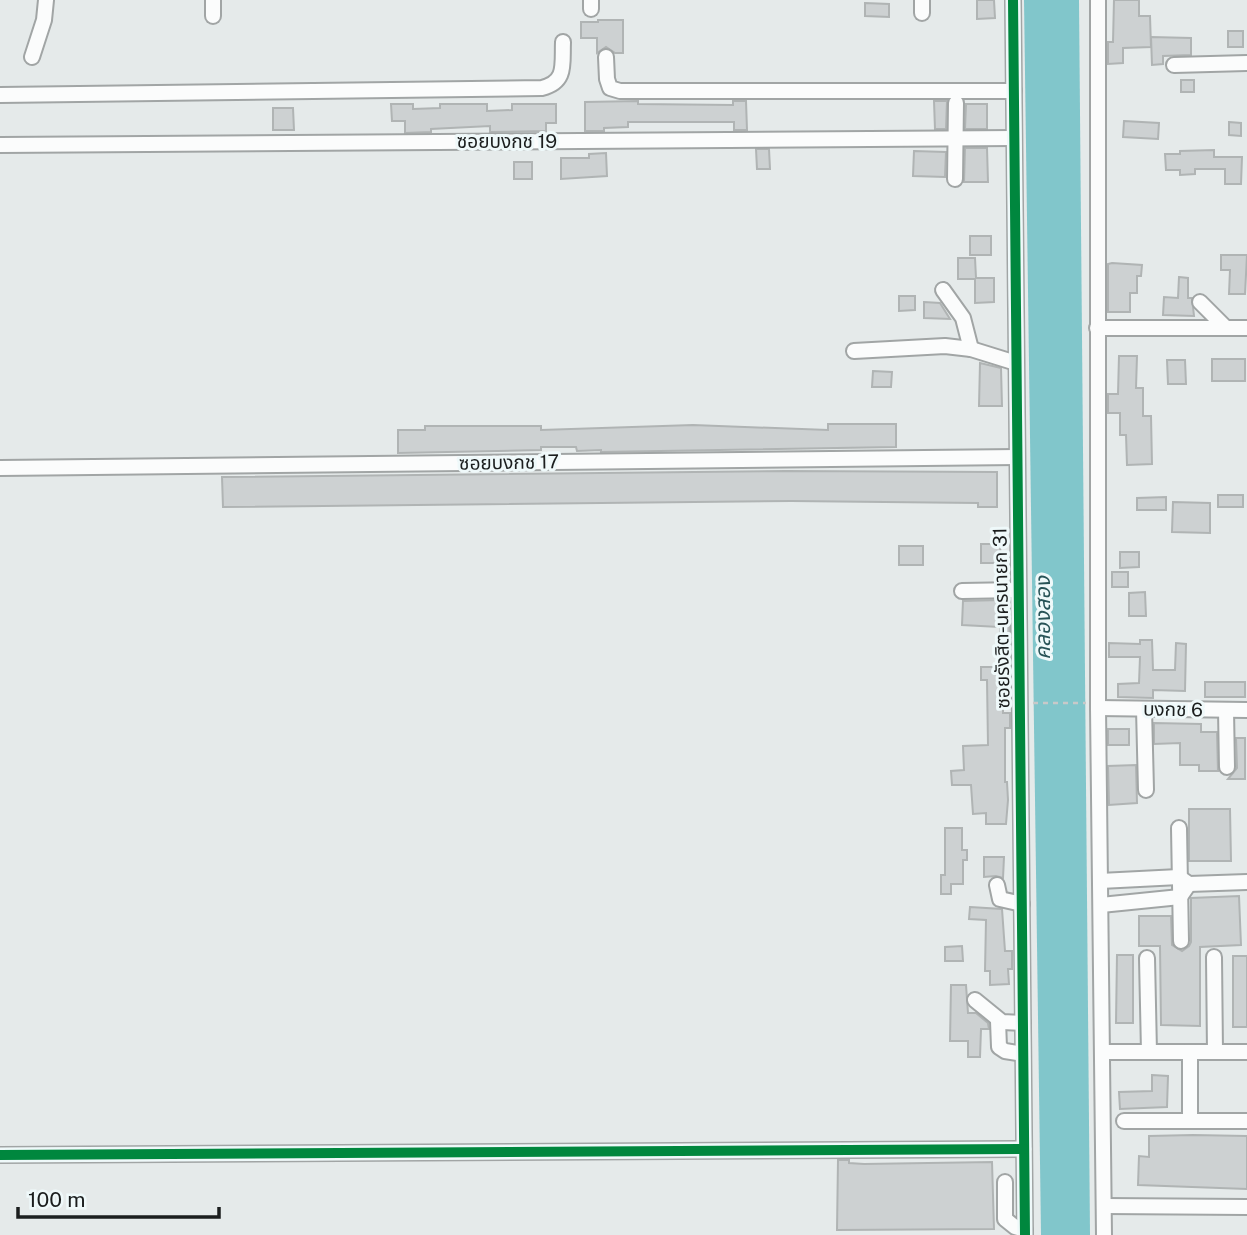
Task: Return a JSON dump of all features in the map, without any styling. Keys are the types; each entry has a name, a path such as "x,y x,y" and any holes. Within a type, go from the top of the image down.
{"street":[{"path":"32,57 44,20 46,0"},
{"path":"213,0 213,16"},
{"name":"ซอยรังสิต-นครนายก 31","path":"1013,0 1025,1233"},
{"path":"1098,0 1094,706 1101,905 1104,1235 1120,1235"},
{"path":"0,95 542,88 555,85 559,80 563,42"},
{"path":"606,57 610,88 620,91 1014,91"},
{"path":"1174,65 1247,63"},
{"path":"955,179 956,103"},
{"name":"ซอยบงกช 19","path":"0,145 1014,138"},
{"path":"943,290 963,318 971,349"},
{"path":"1200,302 1226,328"},
{"path":"1097,328 1247,328"},
{"path":"853,351 920,346 971,349 1016,363"},
{"name":"ซอยบงกช 17","path":"0,468 1017,457"},
{"path":"961,591 1018,590"},
{"name":"บงกช 6","path":"1094,706 1247,710"},
{"path":"1144,709 1146,790"},
{"path":"1226,710 1227,767"},
{"path":"1179,828 1184,880 1180,897 1181,940"},
{"path":"1100,881 1247,882"},
{"path":"997,884 1000,900 1022,904"},
{"path":"1101,905 1180,897"},
{"path":"1214,957 1215,1052"},
{"path":"1147,958 1149,1052"},
{"path":"975,1000 998,1021 1023,1023"},
{"path":"998,1021 999,1047 1005,1051 1023,1054"},
{"path":"1102,1052 1247,1052"},
{"path":"1190,1052 1190,1121"},
{"path":"1124,1121 1247,1121"},
{"path":"0,1155 1024,1149"},
{"path":"1005,1182 1005,1219 1025,1233"},
{"path":"1104,1206 1247,1207"}],"path":[{"path":"1031,703 1094,706"}],"water":[{"name":"คลองสอง","path":"1024,0 1079,0 1090,1235 1041,1235"}],"building":[{"path":"977,0 994,0 995,18 977,19"},
{"path":"1114,0 1139,0 1139,16 1150,16 1151,47 1123,48 1123,63 1108,64 1108,42 1113,42"},
{"path":"865,3 889,4 889,17 865,16"},
{"path":"623,20 623,53 615,53 606,47 597,53 597,38 581,38 581,22"},
{"path":"1228,31 1243,31 1243,47 1228,47"},
{"path":"1151,37 1191,38 1191,55 1163,56 1163,64 1152,65"},
{"path":"1181,80 1194,80 1194,92 1181,92"},
{"path":"638,101 638,104 733,105 733,101 746,101 747,130 734,130 734,122 628,122 628,127 585,131 585,102"},
{"path":"934,101 947,101 946,129 935,129"},
{"path":"391,104 413,104 413,109 440,108 440,104 487,104 487,111 512,110 512,104 556,104 556,123 546,123 546,131 490,132 490,126 405,133 405,121 392,121"},
{"path":"966,104 987,104 987,129 965,129"},
{"path":"273,108 293,108 294,130 273,130"},
{"path":"1124,121 1159,123 1158,139 1123,137"},
{"path":"1229,122 1241,123 1241,136 1229,135"},
{"path":"965,148 987,148 988,182 964,182"},
{"path":"756,149 769,149 770,169 757,169"},
{"path":"1214,150 1214,157 1242,157 1241,184 1225,184 1225,169 1195,169 1195,174 1180,175 1180,170 1166,170 1165,154"},
{"path":"914,151 946,152 945,177 913,176"},
{"path":"606,153 607,176 561,179 561,158 589,158 589,154"},
{"path":"514,162 532,162 532,179 514,179"},
{"path":"970,236 991,236 991,255 970,255"},
{"path":"1221,255 1247,255 1245,294 1229,294 1230,270 1221,270"},
{"path":"958,258 975,258 976,278 994,278 994,302 975,303 975,279 958,279"},
{"path":"1108,264 1142,265 1141,276 1137,276 1137,293 1130,293 1130,312 1108,312"},
{"path":"1179,277 1188,278 1188,298 1192,298 1194,316 1163,315 1164,297 1178,298"},
{"path":"899,296 915,296 915,310 899,311"},
{"path":"924,302 940,303 950,319 924,318"},
{"path":"1119,356 1137,356 1136,388 1143,388 1143,416 1151,416 1152,464 1127,465 1126,435 1120,435 1120,413 1108,413 1108,394 1118,394"},
{"path":"1212,359 1245,359 1245,381 1212,381"},
{"path":"1167,360 1185,360 1186,384 1168,384"},
{"path":"980,363 1001,368 1002,406 979,406"},
{"path":"873,371 892,372 891,387 872,387"},
{"path":"828,424 896,424 896,447 601,452 577,451 576,447 541,447 541,450 398,453 398,430 425,430 425,426 541,426 541,430 693,425 828,430"},
{"path":"785,471 997,472 997,507 978,507 978,503 791,501 223,507 222,477"},
{"path":"1218,495 1243,495 1243,507 1218,507"},
{"path":"1166,497 1166,510 1137,510 1137,498"},
{"path":"1173,502 1210,503 1210,533 1172,532"},
{"path":"981,544 1000,544 1001,563 981,563"},
{"path":"899,546 923,546 923,565 899,565"},
{"path":"1120,552 1139,552 1139,567 1120,568"},
{"path":"1112,572 1128,572 1128,587 1112,587"},
{"path":"1145,592 1146,616 1129,616 1129,593"},
{"path":"1000,600 999,627 962,625 963,601"},
{"path":"1000,620 1009,620 1010,645 1000,645"},
{"path":"1140,640 1152,640 1153,670 1175,670 1176,643 1186,644 1185,691 1153,690 1153,698 1118,697 1118,684 1139,683 1140,657 1109,657 1109,643 1140,644"},
{"path":"981,667 999,667 1003,713 1010,713 1010,728 1005,728 1005,782 1008,800 1006,824 986,824 986,813 973,814 971,785 952,785 951,771 964,770 963,746 988,745 987,680 981,680"},
{"path":"1205,682 1245,682 1245,697 1205,697"},
{"path":"1154,723 1201,724 1201,732 1217,732 1218,771 1199,771 1199,765 1180,765 1180,743 1154,744"},
{"path":"1108,729 1129,729 1129,745 1108,745"},
{"path":"1236,738 1245,738 1245,779 1228,779 1237,768"},
{"path":"1136,765 1137,803 1109,805 1108,766"},
{"path":"1189,809 1230,809 1231,861 1189,861"},
{"path":"945,828 962,828 962,850 967,850 967,860 963,860 963,884 951,884 951,894 941,894 941,875 945,875"},
{"path":"984,857 1004,857 1003,878 984,877"},
{"path":"1239,896 1241,945 1200,947 1200,1026 1161,1025 1160,946 1139,946 1139,916 1171,916 1172,945 1182,951 1191,942 1191,898"},
{"path":"970,907 1002,909 1005,951 1012,951 1012,969 1008,969 1009,984 990,985 990,971 985,971 986,920 969,919"},
{"path":"962,946 963,961 945,961 945,947"},
{"path":"1117,955 1133,955 1133,1023 1116,1023"},
{"path":"1233,956 1247,956 1247,1027 1233,1027"},
{"path":"951,985 966,985 968,1013 976,1013 988,1023 989,1029 981,1029 980,1057 968,1057 968,1041 950,1041"},
{"path":"1152,1075 1168,1076 1167,1107 1120,1109 1119,1092 1152,1091"},
{"path":"1149,1136 1247,1136 1247,1189 1138,1185 1139,1156 1149,1157"},
{"path":"838,1160 864,1164 992,1162 994,1229 837,1230"}],"cycle path":[{"path":"1013,0 1025,1235"},
{"path":"0,1155 1024,1149"}]}
